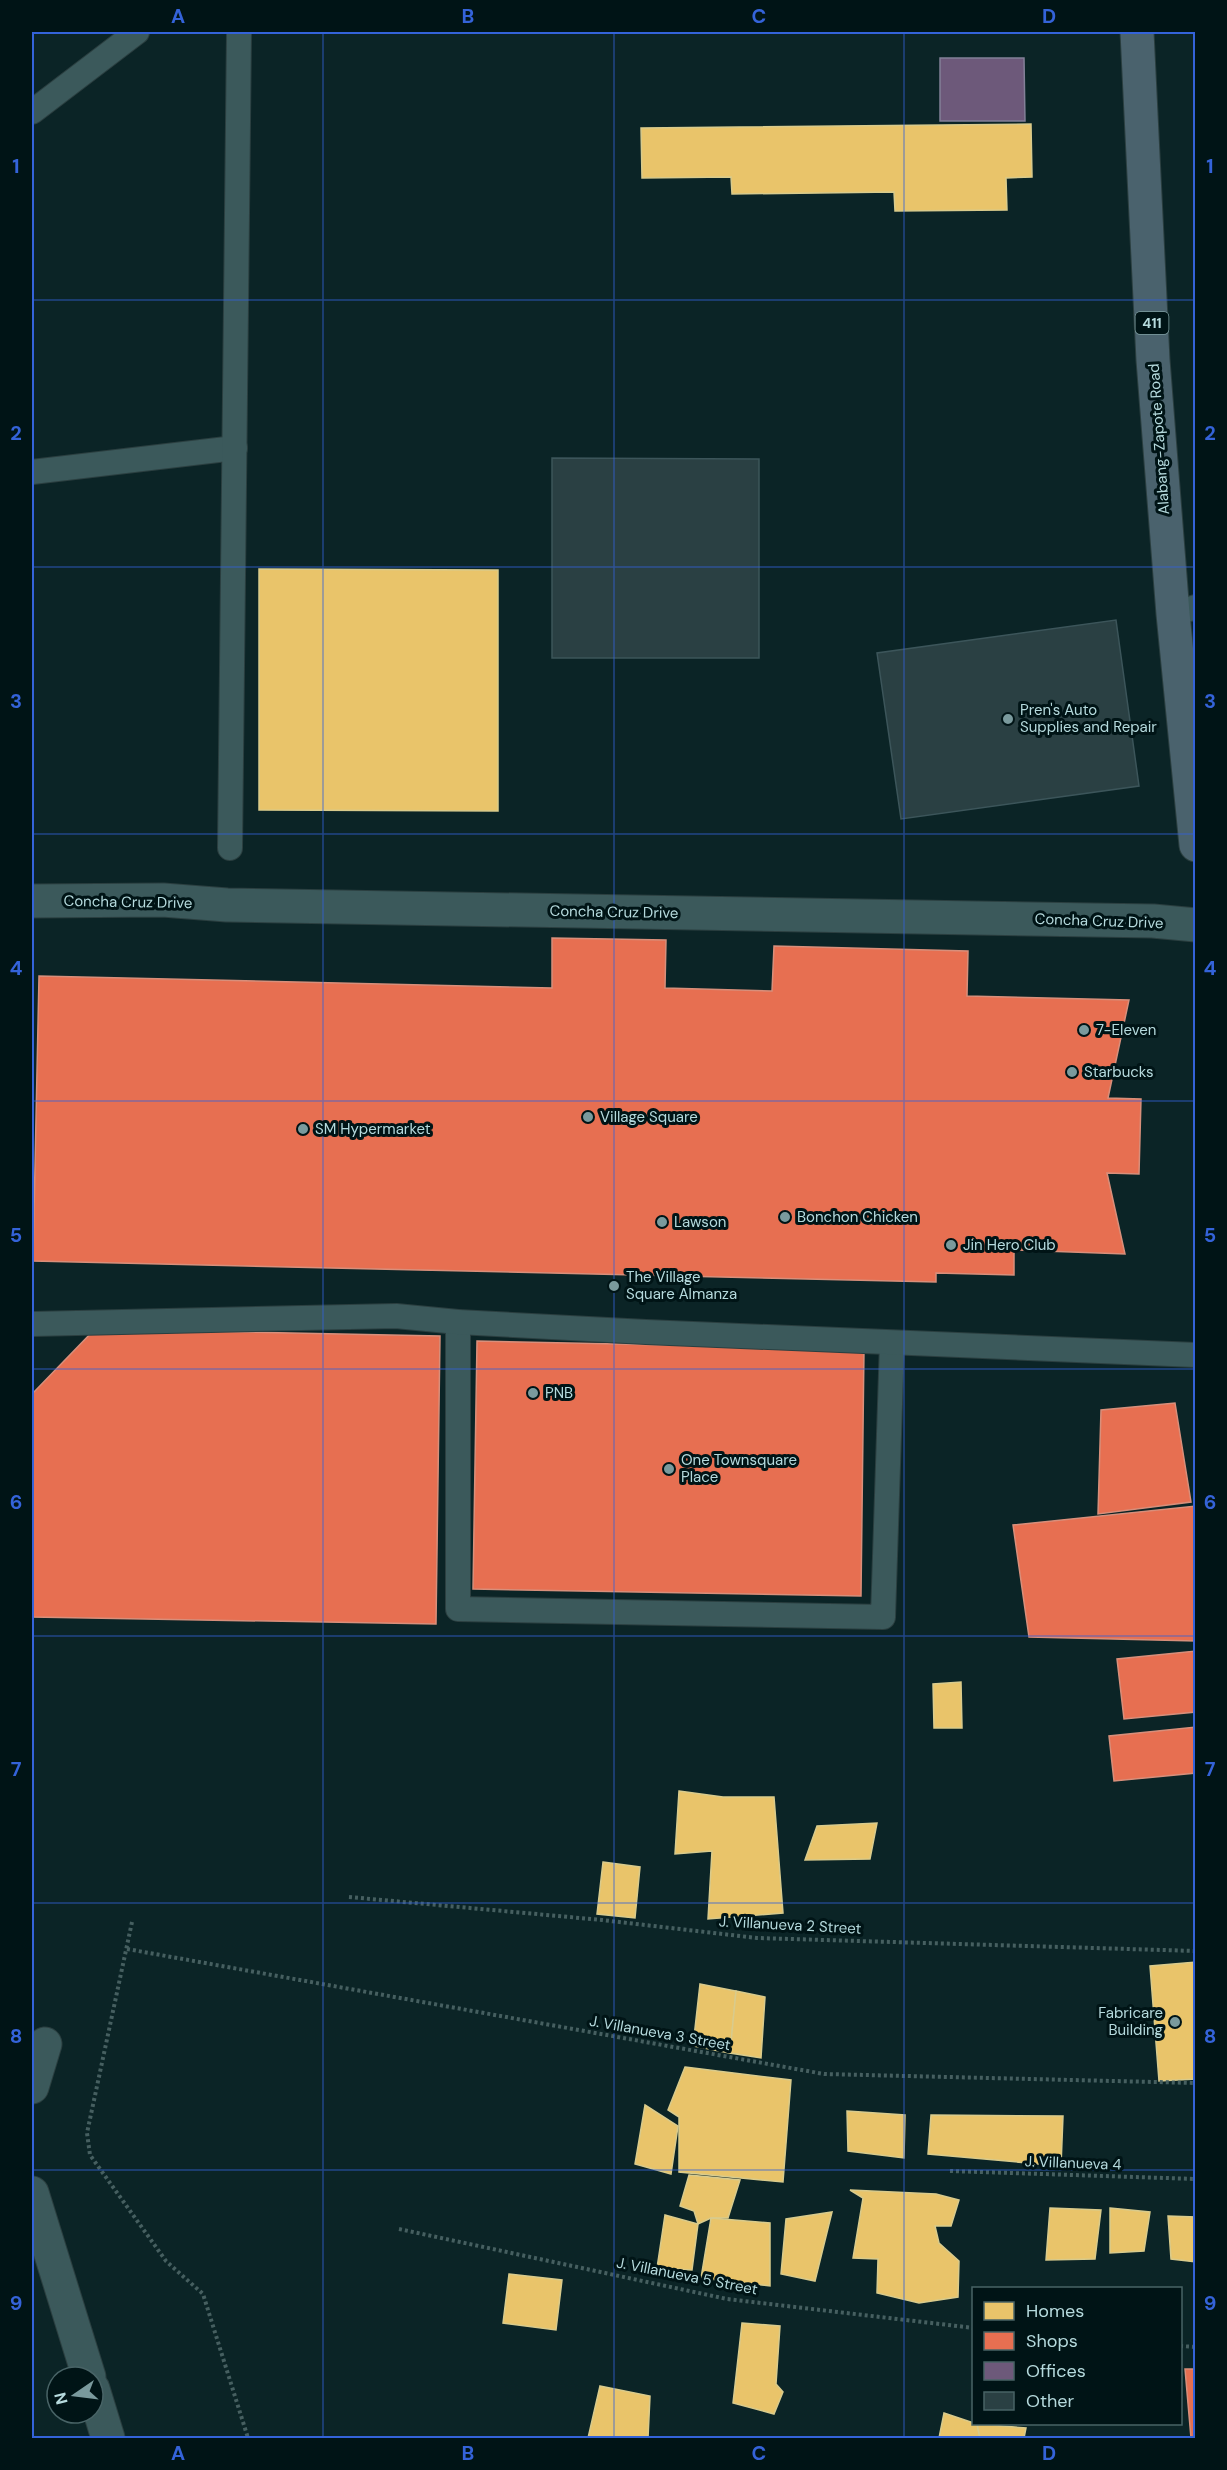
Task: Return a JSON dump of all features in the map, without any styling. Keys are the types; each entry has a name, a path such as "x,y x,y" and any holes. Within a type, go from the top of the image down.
{"highway":[{"name":"Alabang-Zapote Road","path":"1137,32 1154,360 1184,610 1196,845"}],"street":[{"name":"Concha Cruz Drive","path":"32,901 163,900 227,905 1153,921 1196,925"},
{"path":"32,2087 45,2044"},
{"path":"32,2193 85,2365"}],"lane":[{"path":"32,112 138,32"},
{"path":"230,848 238,32"},
{"path":"32,472 235,448"},
{"path":"458,1322 458,1609 883,1617 892,1343"},
{"path":"32,1324 398,1325 458,1322 1196,1355"}],"path":[{"name":"J. Villanueva 2 Street","path":"349,1897 602,1920 758,1938 1196,1951"},
{"path":"132,1922 87,2133 90,2156 166,2261 203,2294 248,2439"},
{"name":"J. Villanueva 3 Street","path":"127,1949 824,2074 1196,2083"},
{"name":"J. Villanueva 4","path":"950,2171 1196,2179"},
{"name":"J. Villanueva 5 Street","path":"399,2229 727,2299 972,2328"}],"building: Homes":[{"path":"1031,124 1032,177 1006,178 1007,210 895,211 894,192 732,194 731,177 642,178 641,128"},
{"path":"259,569 498,570 498,811 259,810"},
{"path":"961,1682 962,1728 934,1728 933,1684"},
{"path":"679,1791 723,1797 774,1797 783,1913 708,1919 712,1851 675,1854"},
{"path":"877,1823 870,1859 805,1860 817,1826"},
{"path":"603,1862 640,1867 635,1918 597,1914"},
{"name":"Fabricare Building","path":"1196,1962 1196,2079 1159,2081 1150,1966"},
{"path":"700,1984 736,1991 730,2053 693,2046"},
{"path":"736,1991 765,1997 761,2058 730,2053"},
{"path":"685,2067 791,2080 783,2182 679,2172 679,2117 668,2110"},
{"path":"645,2105 678,2126 671,2174 635,2164"},
{"path":"847,2111 905,2115 904,2158 848,2151"},
{"path":"931,2115 1063,2116 1061,2166 928,2154"},
{"path":"689,2175 740,2180 728,2218 711,2218 698,2224 694,2211 680,2206"},
{"path":"850,2190 936,2194 959,2200 951,2226 935,2226 939,2243 959,2261 958,2297 919,2303 877,2293 878,2259 853,2258 863,2198"},
{"path":"1050,2208 1101,2210 1095,2259 1046,2260"},
{"path":"1110,2208 1150,2212 1144,2251 1110,2253"},
{"path":"832,2212 815,2281 781,2274 786,2219"},
{"path":"665,2215 698,2224 692,2270 657,2268"},
{"path":"1168,2216 1196,2217 1196,2262 1171,2259"},
{"path":"711,2218 770,2223 770,2286 701,2278"},
{"path":"509,2274 562,2280 556,2330 503,2323"},
{"path":"742,2323 780,2326 776,2384 783,2392 774,2414 733,2403"},
{"path":"600,2386 650,2396 648,2438 588,2438"},
{"path":"944,2413 977,2425 980,2438 939,2438"},
{"path":"977,2425 1026,2428 1024,2438 980,2438"}],"building: Shops":[{"name":"Village Square","path":"552,938 666,940 665,988 772,991 774,946 968,951 967,996 1129,1000 1108,1098 1141,1099 1139,1174 1107,1173 1125,1254 1014,1250 1014,1275 936,1273 936,1282 33,1261 39,976 552,988"},
{"path":"95,1329 440,1336 436,1624 32,1617 32,1394"},
{"name":"One Townsquare Place","path":"477,1341 864,1349 861,1596 473,1589"},
{"path":"1175,1403 1191,1502 1098,1514 1101,1410"},
{"path":"1196,1506 1196,1641 1029,1637 1013,1525"},
{"path":"1196,1651 1196,1712 1124,1719 1117,1659"},
{"path":"1196,1727 1196,1773 1114,1781 1109,1736"},
{"path":"1185,2369 1196,2369 1196,2438 1191,2438"}],"building: Offices":[{"path":"940,58 1024,58 1025,121 940,121"}],"building: Other":[{"path":"552,458 759,459 759,658 552,658"},
{"name":"Pren's Auto Supplies and Repair","path":"1116,620 1139,786 901,819 877,653"}],"place":[{"name":"Pren's Auto Supplies and Repair","path":"1008,719"},
{"name":"7-Eleven","path":"1084,1030"},
{"name":"Starbucks","path":"1072,1072"},
{"name":"Village Square","path":"588,1117"},
{"name":"SM Hypermarket","path":"303,1129"},
{"name":"Bonchon Chicken","path":"785,1217"},
{"name":"Lawson","path":"662,1222"},
{"name":"Jin Hero Club","path":"951,1245"},
{"name":"The Village Square Almanza","path":"614,1286"},
{"name":"PNB","path":"533,1393"},
{"name":"One Townsquare Place","path":"669,1469"},
{"name":"Fabricare Building","path":"1175,2022"}]}
